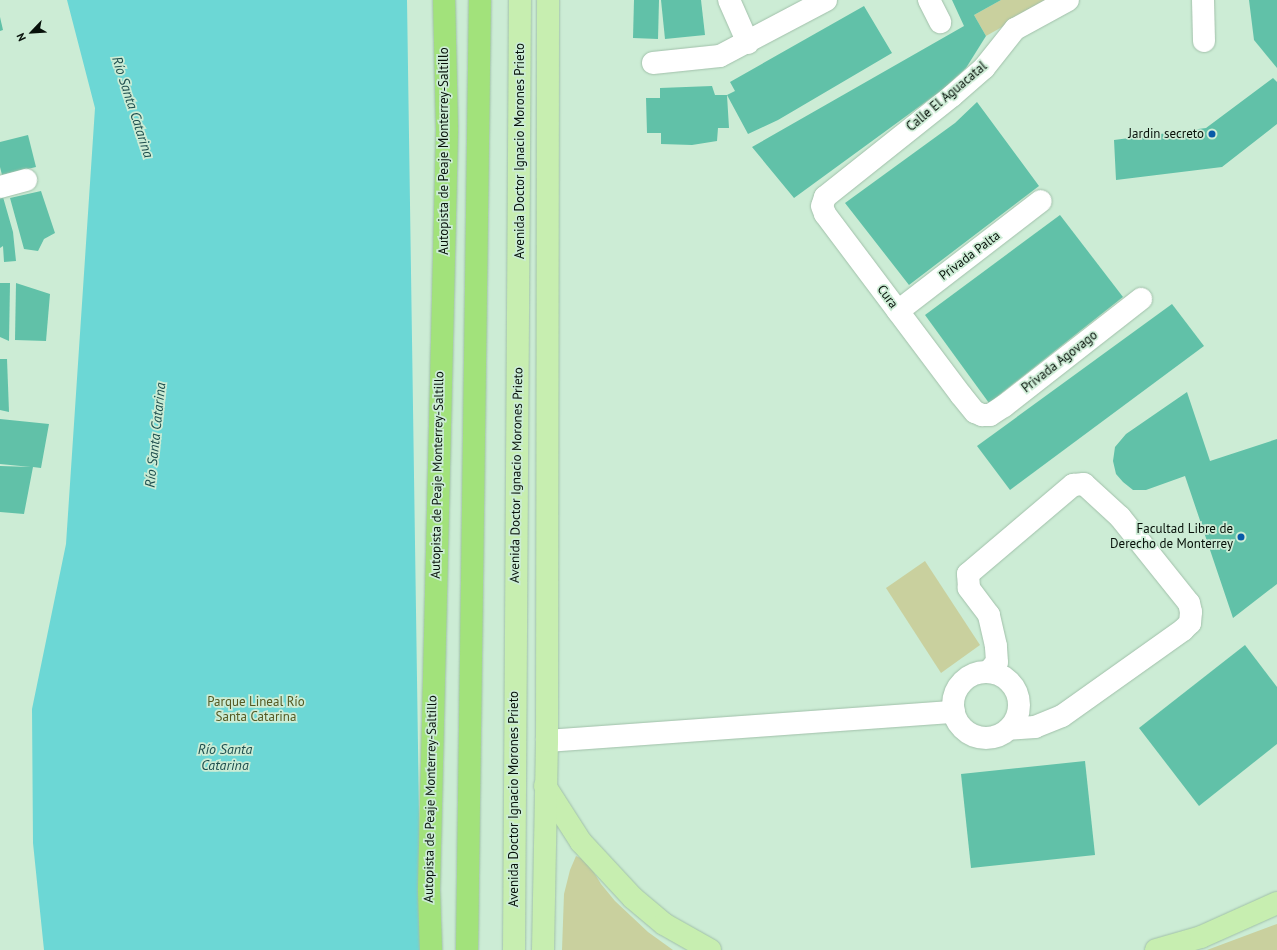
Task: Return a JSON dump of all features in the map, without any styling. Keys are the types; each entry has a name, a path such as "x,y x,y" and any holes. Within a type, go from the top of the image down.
{"highway":[{"name":"Autopista de Peaje Monterrey-Saltillo","path":"431,950 428,889 446,129 444,0"},
{"path":"467,950 480,0"}],"main road":[{"name":"Avenida Doctor Ignacio Morones Prieto","path":"514,950 520,0"},
{"path":"543,950 547,741 548,0"},
{"path":"545,786 582,842 633,898 664,924 710,950"},
{"path":"1156,950 1201,937 1277,903"}],"street":[{"path":"729,0 748,43"},
{"path":"653,63 720,56 748,43 826,0"},
{"path":"929,0 940,22"},
{"name":"Calle El Aguacatal","path":"842,182 984,68 1015,29 1068,0"},
{"path":"1203,0 1204,41"},
{"path":"0,187 26,180"},
{"name":"Cura","path":"842,182 824,197 822,206 825,214 975,412"},
{"name":"Privada Palta","path":"898,311 1041,201"},
{"name":"Privada Agovago","path":"975,412 982,415 990,415 1004,406 1141,298"},
{"path":"988,672 996,662 996,646 989,615 969,588 968,574 1073,485 1084,484 1120,517 1189,603 1191,612 1190,623 1183,630 1062,716 1035,727 1009,729"},
{"path":"988,672 998,675 1007,681 1014,689 1018,699 1018,710 1015,720 1009,729 1001,735 991,738 981,738 972,735 957,722 954,712 954,697 961,684 968,677 978,673 988,672"},
{"path":"547,741 954,712"}],"green space":[{"path":"1001,0 1050,0 986,36 974,15"},
{"path":"925,561 980,645 941,673 886,588"},
{"path":"576,856 587,861 601,884 615,901 648,932 673,950 562,950 564,894 570,870"},
{"path":"1277,924 1277,950 1207,950 1274,925"}],"water":[{"name":"Río Santa Catarina","path":"67,0 407,0 421,950 44,950 33,843 32,709 66,544 95,108"}],"building":[{"path":"634,0 659,0 658,39 633,38"},
{"path":"661,0 701,0 705,35 665,39"},
{"path":"952,0 1001,0 974,15 986,36 966,68 942,90 794,198 752,147 964,26"},
{"path":"1249,0 1277,0 1277,68 1254,40"},
{"path":"864,6 892,53 778,120 748,134 727,95 735,91 730,82"},
{"path":"0,17 3,30 0,31"},
{"name":"Jardin secreto","path":"1273,78 1277,82 1277,124 1222,167 1116,180 1114,140 1206,128"},
{"path":"712,86 715,95 727,95 729,128 718,128 717,141 692,145 661,144 661,133 647,133 646,98 660,98 660,88"},
{"path":"977,102 1039,186 909,285 845,203 955,123"},
{"path":"28,135 36,167 2,175 0,167 0,142"},
{"path":"41,191 55,233 44,239 38,251 24,249 10,198"},
{"path":"3,197 13,232 16,261 4,262 3,246 0,248 0,198"},
{"path":"1060,215 1123,297 989,403 925,315"},
{"path":"0,283 10,283 9,341 0,337"},
{"path":"16,283 50,294 46,341 15,340"},
{"path":"1172,304 1204,346 1010,490 977,446"},
{"path":"0,359 7,359 9,412 0,410"},
{"name":"Facultad Libre de Derecho de Monterrey","path":"1187,392 1210,461 1277,439 1277,584 1233,618 1185,476 1146,490 1133,490 1116,474 1113,461 1115,447 1126,434"},
{"path":"0,419 49,424 41,468 33,467 24,514 0,512 0,466 31,467 0,464"},
{"path":"1245,645 1277,687 1277,744 1199,806 1139,728"},
{"path":"1085,761 1095,855 971,868 961,774"}],"place":[{"name":"Jardin secreto","path":"1212,134"},
{"name":"Facultad Libre de Derecho de Monterrey","path":"1241,537"}],"park label":[{"name":"Parque Lineal Río Santa Catarina","path":"256,710"}]}
